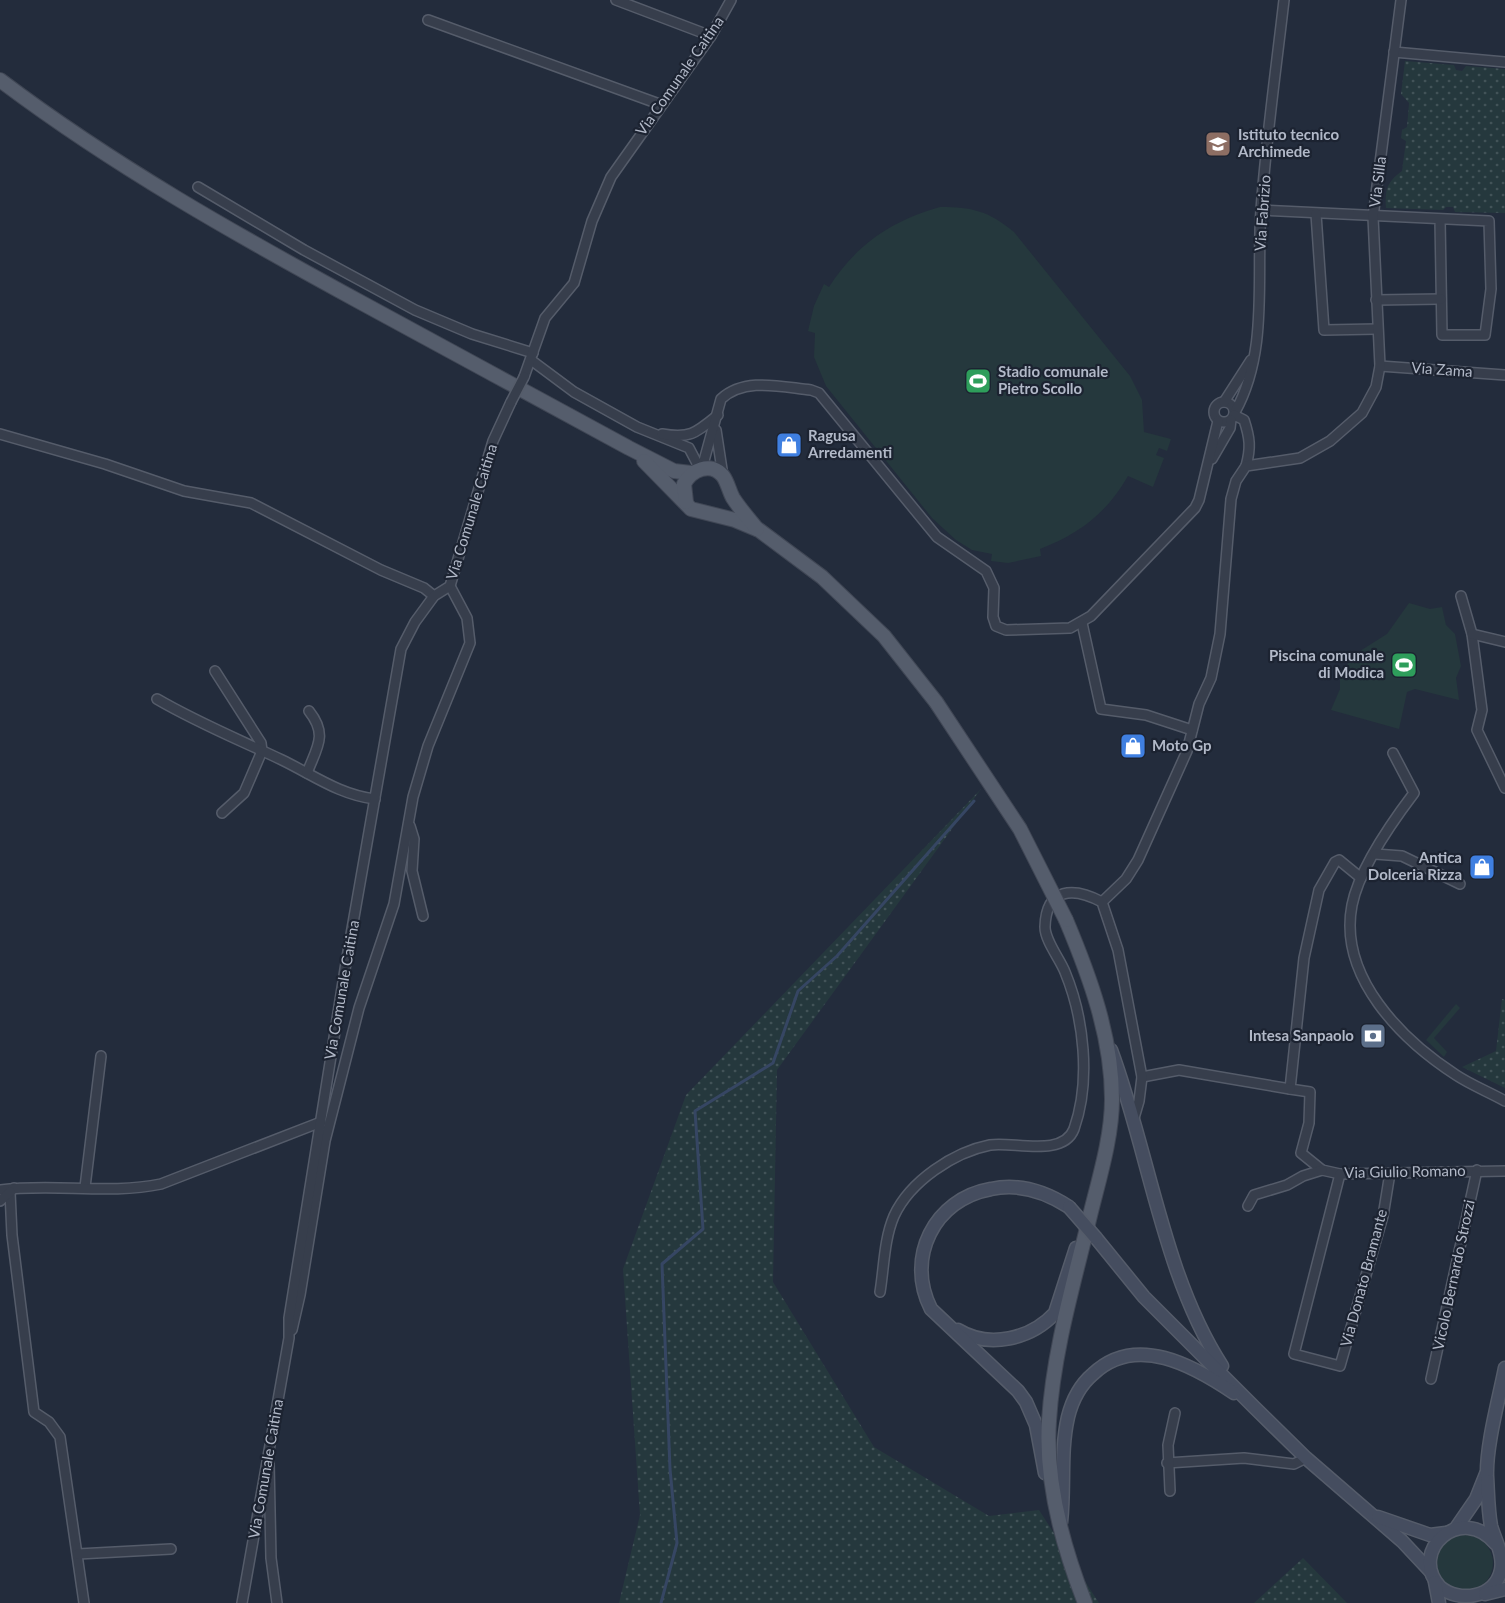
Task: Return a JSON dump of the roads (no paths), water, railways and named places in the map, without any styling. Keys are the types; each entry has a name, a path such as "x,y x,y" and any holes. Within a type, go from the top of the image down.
{"main road":[{"path":"0,80 67,131 174,198 629,448 674,471 716,471 723,476 729,491 759,530 813,570 856,607 902,658 936,702 1020,829 1066,920 1081,955 1134,1118 1180,1279 1209,1346 1236,1387"},
{"path":"629,448 698,513 712,513 759,530"},
{"path":"687,504 683,491 698,470"},
{"path":"712,513 724,505 729,491"},
{"path":"1060,1526 1049,1445 1051,1402 1062,1334 1099,1179 1113,1102 1110,1046"},
{"path":"939,1319 966,1335 995,1340 1024,1334 1047,1321 1055,1313 1099,1179"},
{"path":"1085,1603 1050,1501 1032,1411 1018,1391 939,1319 923,1294 921,1261 923,1247 933,1228 958,1203 991,1189 1026,1188 1053,1197 1069,1207 1144,1297 1306,1458 1402,1541 1452,1596 1478,1598 1505,1589"},
{"path":"1060,1526 1064,1496 1062,1453 1068,1416 1082,1386 1105,1364 1116,1358 1142,1354 1171,1359 1210,1377 1254,1407"},
{"path":"1439,1603 1432,1575 1431,1554 1434,1546 1451,1531 1476,1499 1487,1473 1505,1368"},
{"path":"1478,1598 1498,1580 1501,1570 1500,1550 1491,1524 1487,1473"},
{"path":"1369,1514 1430,1535 1474,1528 1491,1536 1500,1550"}],"street":[{"path":"616,0 711,36"},
{"name":"Via Comunale Caitina","path":"242,1603 261,1484 269,1455 289,1338 289,1318 326,1086 401,649 415,622 434,596 450,586 493,441 524,377 545,318 574,283 592,221 611,177 711,36 730,0"},
{"name":"Via Fabrizio","path":"1208,466 1222,444 1251,378 1253,355 1258,339 1261,210 1284,0"},
{"name":"Via Silla","path":"1380,366 1373,217 1401,0"},
{"path":"428,20 662,105"},
{"path":"1394,52 1505,62"},
{"path":"198,187 304,250 416,310 532,357 574,392 644,430 689,448 698,470"},
{"path":"1261,210 1489,221 1491,289 1485,335 1442,335 1440,219"},
{"path":"1316,214 1324,330 1377,329"},
{"path":"1376,300 1441,299"},
{"path":"698,470 717,418 721,399 736,388 746,385 811,390 819,393 937,537 986,571 994,588 993,617 996,626 1006,630 1070,628 1082,623 1195,508 1208,466 1218,421 1214,409 1224,402 1253,355"},
{"path":"1246,466 1299,458 1330,441 1362,413 1376,387 1380,366"},
{"name":"Via Zama","path":"1380,366 1505,375"},
{"path":"1224,402 1232,406 1233,416"},
{"path":"1218,421 1226,423 1233,416"},
{"path":"1102,902 1126,879 1138,860 1169,793 1199,704 1211,678 1220,634 1231,499 1236,481 1246,466 1251,446 1244,420 1233,416"},
{"path":"644,430 679,437 690,435 717,418"},
{"path":"717,418 723,476"},
{"path":"0,434 105,464 184,491 251,503 381,570 424,588 434,596"},
{"path":"289,1338 296,1318 325,1141 359,1008 394,904 413,797 428,746 470,643 467,618 450,586"},
{"path":"1461,596 1472,634 1482,710 1478,730 1505,788"},
{"path":"1082,623 1101,708 1146,715 1192,730"},
{"path":"1472,634 1505,642"},
{"path":"215,671 261,743 262,751 244,793 222,813"},
{"path":"157,699 195,722 262,751 324,784 356,797 375,799"},
{"path":"307,773 320,740 320,724 309,711"},
{"path":"1393,753 1414,793 1394,819 1361,878 1352,906 1351,929 1360,974 1371,995 1402,1031 1434,1059 1458,1077 1502,1098"},
{"path":"410,824 414,839 412,871 423,916"},
{"path":"1375,855 1402,856 1460,884"},
{"path":"1290,1089 1304,958 1319,890 1331,866 1339,860 1361,878"},
{"path":"880,1292 894,1216 909,1194 943,1165 968,1150 993,1144 1043,1146 1062,1142 1073,1131 1081,1092 1080,1019 1065,973 1045,930 1046,913 1055,898 1066,891 1084,892 1102,902 1118,950 1142,1077 1134,1118"},
{"path":"85,1187 100,1056"},
{"path":"1142,1077 1179,1070 1310,1092 1309,1123 1301,1153 1322,1170"},
{"path":"326,1086 340,1082"},
{"path":"0,1190 37,1186 136,1189 160,1184 321,1122"},
{"path":"1248,1206 1254,1195 1287,1185 1303,1176 1322,1170"},
{"name":"Via Giulio Romano","path":"1322,1170 1340,1174 1477,1170 1505,1172"},
{"name":"Vicolo Bernardo Strozzi","path":"1431,1380 1477,1170"},
{"name":"Via Donato Bramante","path":"1340,1174 1294,1354 1340,1366 1383,1216 1390,1173"},
{"path":"0,1201 12,1190"},
{"path":"12,1190 12,1235 34,1412 49,1422 60,1437 84,1603"},
{"path":"1170,1491 1167,1462 1175,1413"},
{"path":"269,1455 271,1550 277,1603"},
{"path":"1167,1462 1235,1458 1294,1464 1306,1458"},
{"path":"78,1554 171,1549"}],"waterway":[{"path":"661,1603 677,1543 670,1469 662,1264 703,1229 695,1111 773,1063 798,991 837,956 974,801"}],"place":[{"name":"Istituto tecnico Archimede","path":"1218,144"},
{"name":"Stadio comunale Pietro Scollo","path":"978,381"},
{"name":"Ragusa Arredamenti","path":"789,445"},
{"name":"Piscina comunale di Modica","path":"1404,665"},
{"name":"Moto Gp","path":"1133,746"},
{"name":"Antica Dolceria Rizza","path":"1482,867"},
{"name":"Intesa Sanpaolo","path":"1373,1036"}]}
